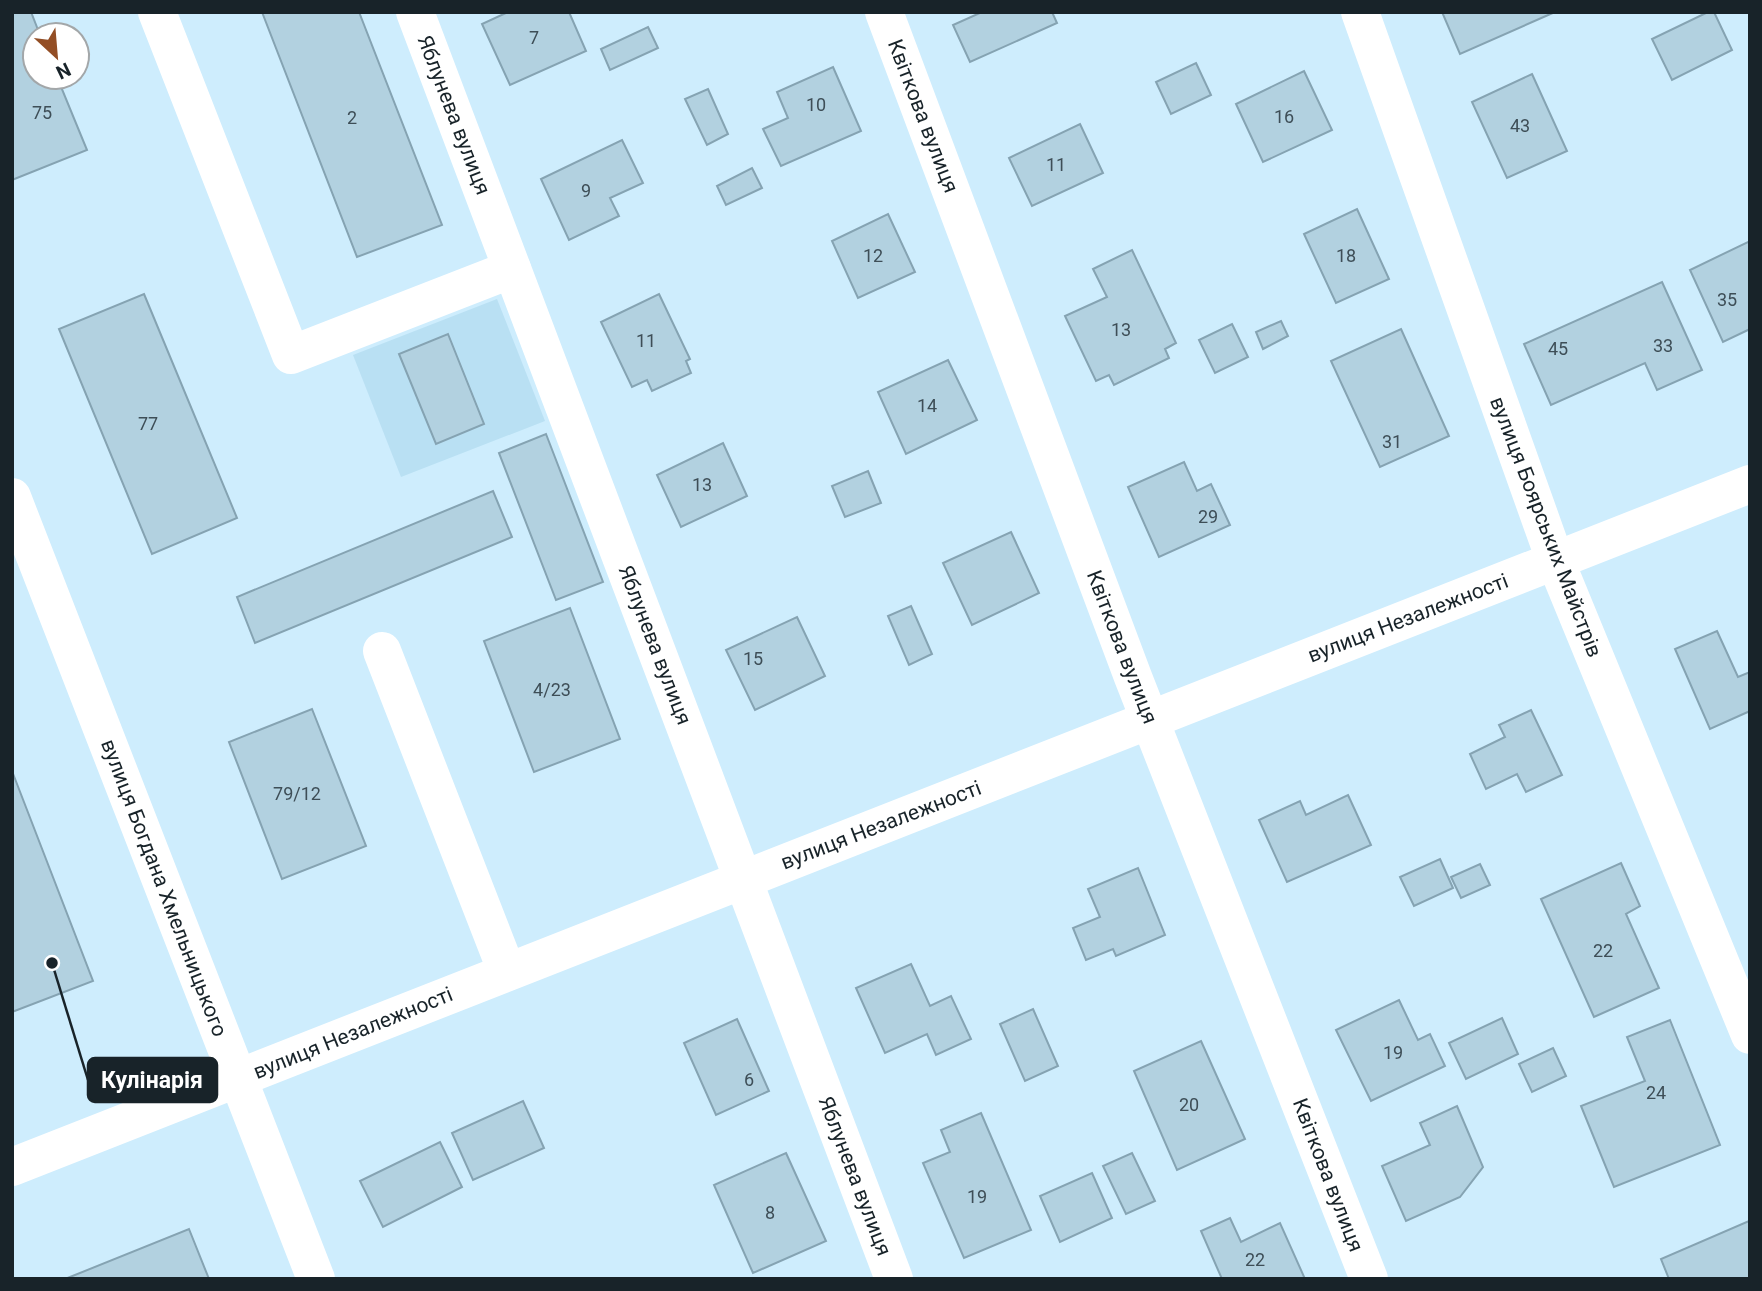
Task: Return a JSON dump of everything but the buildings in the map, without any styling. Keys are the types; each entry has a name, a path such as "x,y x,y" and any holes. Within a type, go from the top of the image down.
{"street":[{"path":"157,12 291,355 512,269"},
{"name":"Яблунева вулиця","path":"415,12 894,1279"},
{"name":"Квіткова вулиця","path":"884,12 1150,720 1369,1279"},
{"name":"вулиця Боярських Майстрів","path":"1360,12 1555,560 1750,1035"},
{"name":"вулиця Незалежності","path":"12,1167 1750,484"},
{"name":"вулиця Богдана Хмельницького","path":"12,497 316,1279"},
{"path":"382,650 507,972"}],"shaded area":[{"path":"497,299 545,421 401,477 353,355"}],"place":[{"name":"Кулінарія","path":"52,963"}]}
